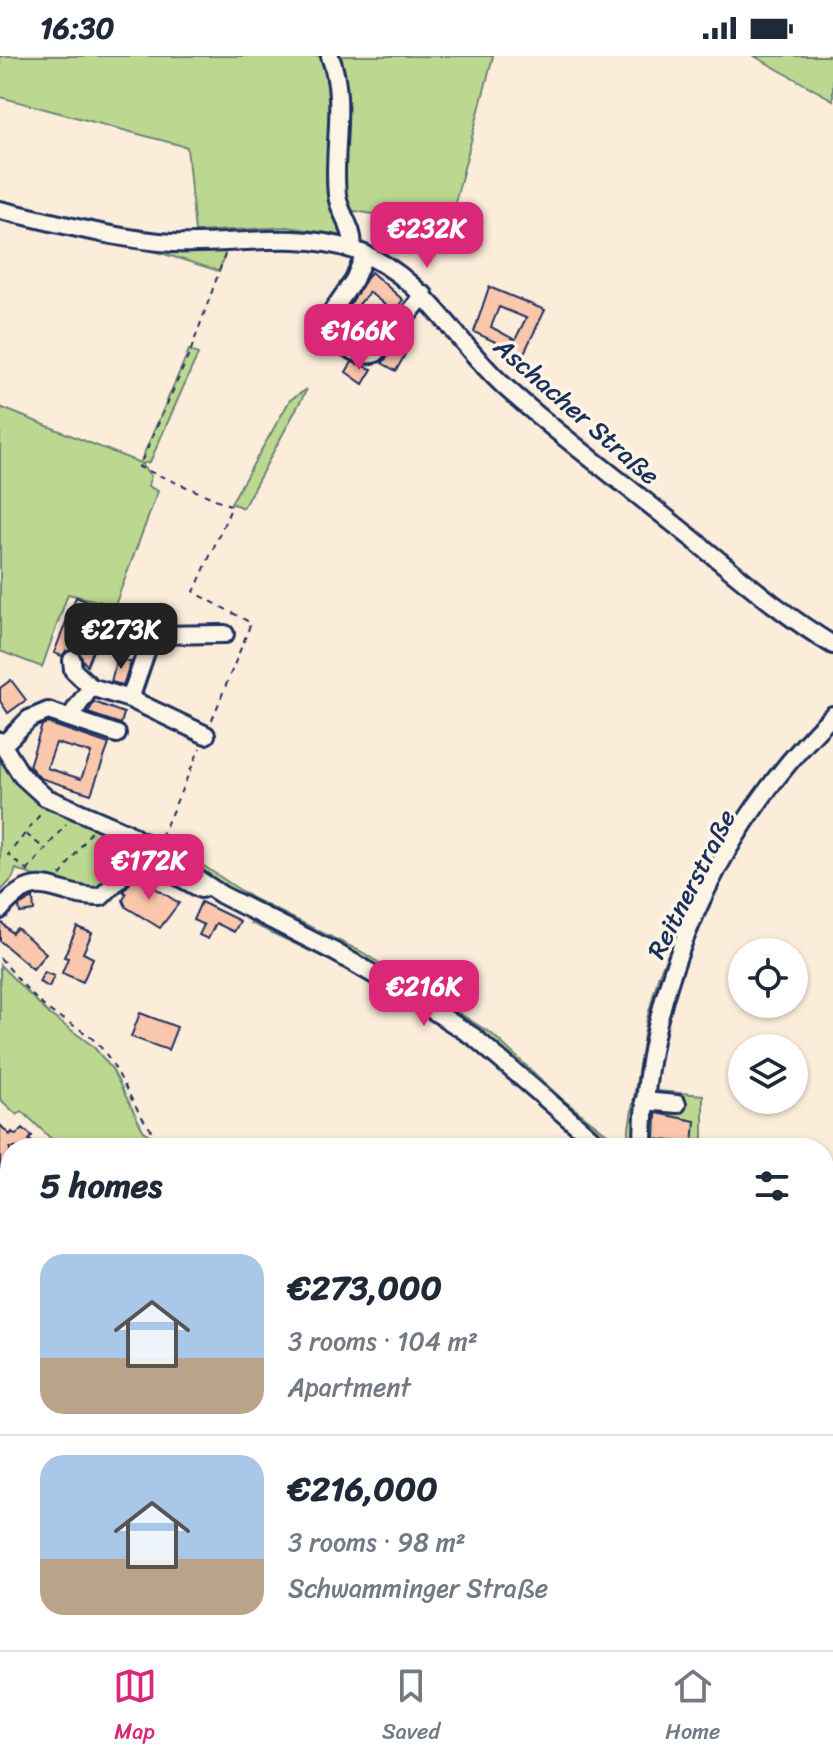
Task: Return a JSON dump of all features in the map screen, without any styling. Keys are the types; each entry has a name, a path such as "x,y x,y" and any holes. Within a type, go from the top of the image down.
{"street":[{"path":"330,56 339,109 338,201 358,252 354,280 326,320 333,336 348,347 361,354 376,353 424,295"},
{"name":"Aschacher Straße","path":"0,210 127,237 225,244 291,240 358,252 401,274 424,295 480,361 518,399 778,608 833,645"},
{"path":"130,699 152,635 225,634"},
{"path":"72,660 73,670 91,687 130,699 206,735"},
{"path":"70,717 91,687"},
{"path":"117,734 48,711 29,719 2,743 31,787 146,848 222,895 364,968 449,1020 495,1054 592,1138"},
{"name":"Reitnerstraße","path":"643,1138 644,1101 655,1027 692,923 762,799 833,715"},
{"path":"0,910 23,888 36,883 101,897 146,848"},
{"path":"644,1101 677,1104"}],"path":[{"path":"146,848 206,735 251,623 194,592 232,506 139,467 191,350 221,270 225,244"},
{"path":"42,876 27,871 8,855 44,810"},
{"path":"27,871 69,820"},
{"path":"57,881 91,831"},
{"path":"25,833 45,849"},
{"path":"0,958 42,1004 82,1030 97,1044 124,1082 142,1121 160,1138"}],"green space":[{"path":"0,56 493,56 449,226 354,211 352,237 288,227 195,232 187,147 0,97"},
{"path":"754,56 833,56 833,100"},
{"path":"0,217 227,248 219,271 161,253 0,220"},
{"path":"189,350 198,354 150,462 141,464 151,476 148,486 158,491 115,605 68,594 42,667 0,651 0,407 140,463"},
{"path":"307,389 243,508 231,503 290,400"},
{"path":"0,752 13,772 128,838 102,895 55,884 16,869 12,879 0,892"},
{"path":"163,839 252,898 362,952 492,1034 562,1099 612,1138 576,1138 501,1071 446,1028 364,978 251,923 250,902 220,887 161,846"},
{"path":"711,861 716,865 730,863 683,971 653,1085 657,1091 703,1095 703,1138 627,1138 646,1023 659,974"},
{"path":"0,965 49,1014 93,1046 112,1069 143,1130 153,1138 50,1138 22,1111 17,1115 0,1099"}],"building":[{"path":"371,272 403,300 369,343 340,320","holes":["369,292 385,305 369,327 352,313"]},
{"path":"489,287 545,310 523,355 474,332","holes":["499,307 526,318 515,340 491,327"]},
{"path":"399,344 408,349 396,371 382,363 391,353 394,354"},
{"path":"352,362 372,369 363,384 346,372"},
{"path":"76,597 109,610 87,666 76,650 66,651 62,656 54,653"},
{"path":"117,658 131,662 123,685 111,682"},
{"path":"11,680 26,700 8,713 0,701 0,688"},
{"path":"94,702 124,713 121,724 88,713"},
{"path":"47,723 109,744 91,794 40,778 29,766 42,725","holes":["56,743 91,753 81,779 47,768"]},
{"path":"136,876 179,903 160,928 126,907 123,891"},
{"path":"33,898 34,911 20,913 19,906"},
{"path":"201,902 240,921 234,932 216,923 208,939 199,935 204,925 193,920"},
{"path":"0,921 12,933 17,928 46,953 33,969 0,941"},
{"path":"77,927 92,933 83,953 93,958 83,982 62,973 68,958 64,957"},
{"path":"44,972 54,976 49,987 39,982"},
{"path":"140,1013 177,1027 168,1050 131,1037"},
{"path":"656,1113 695,1121 694,1138 655,1138"},
{"path":"0,1125 10,1135 12,1132 16,1135 23,1128 32,1136 30,1138 0,1138"}]}
